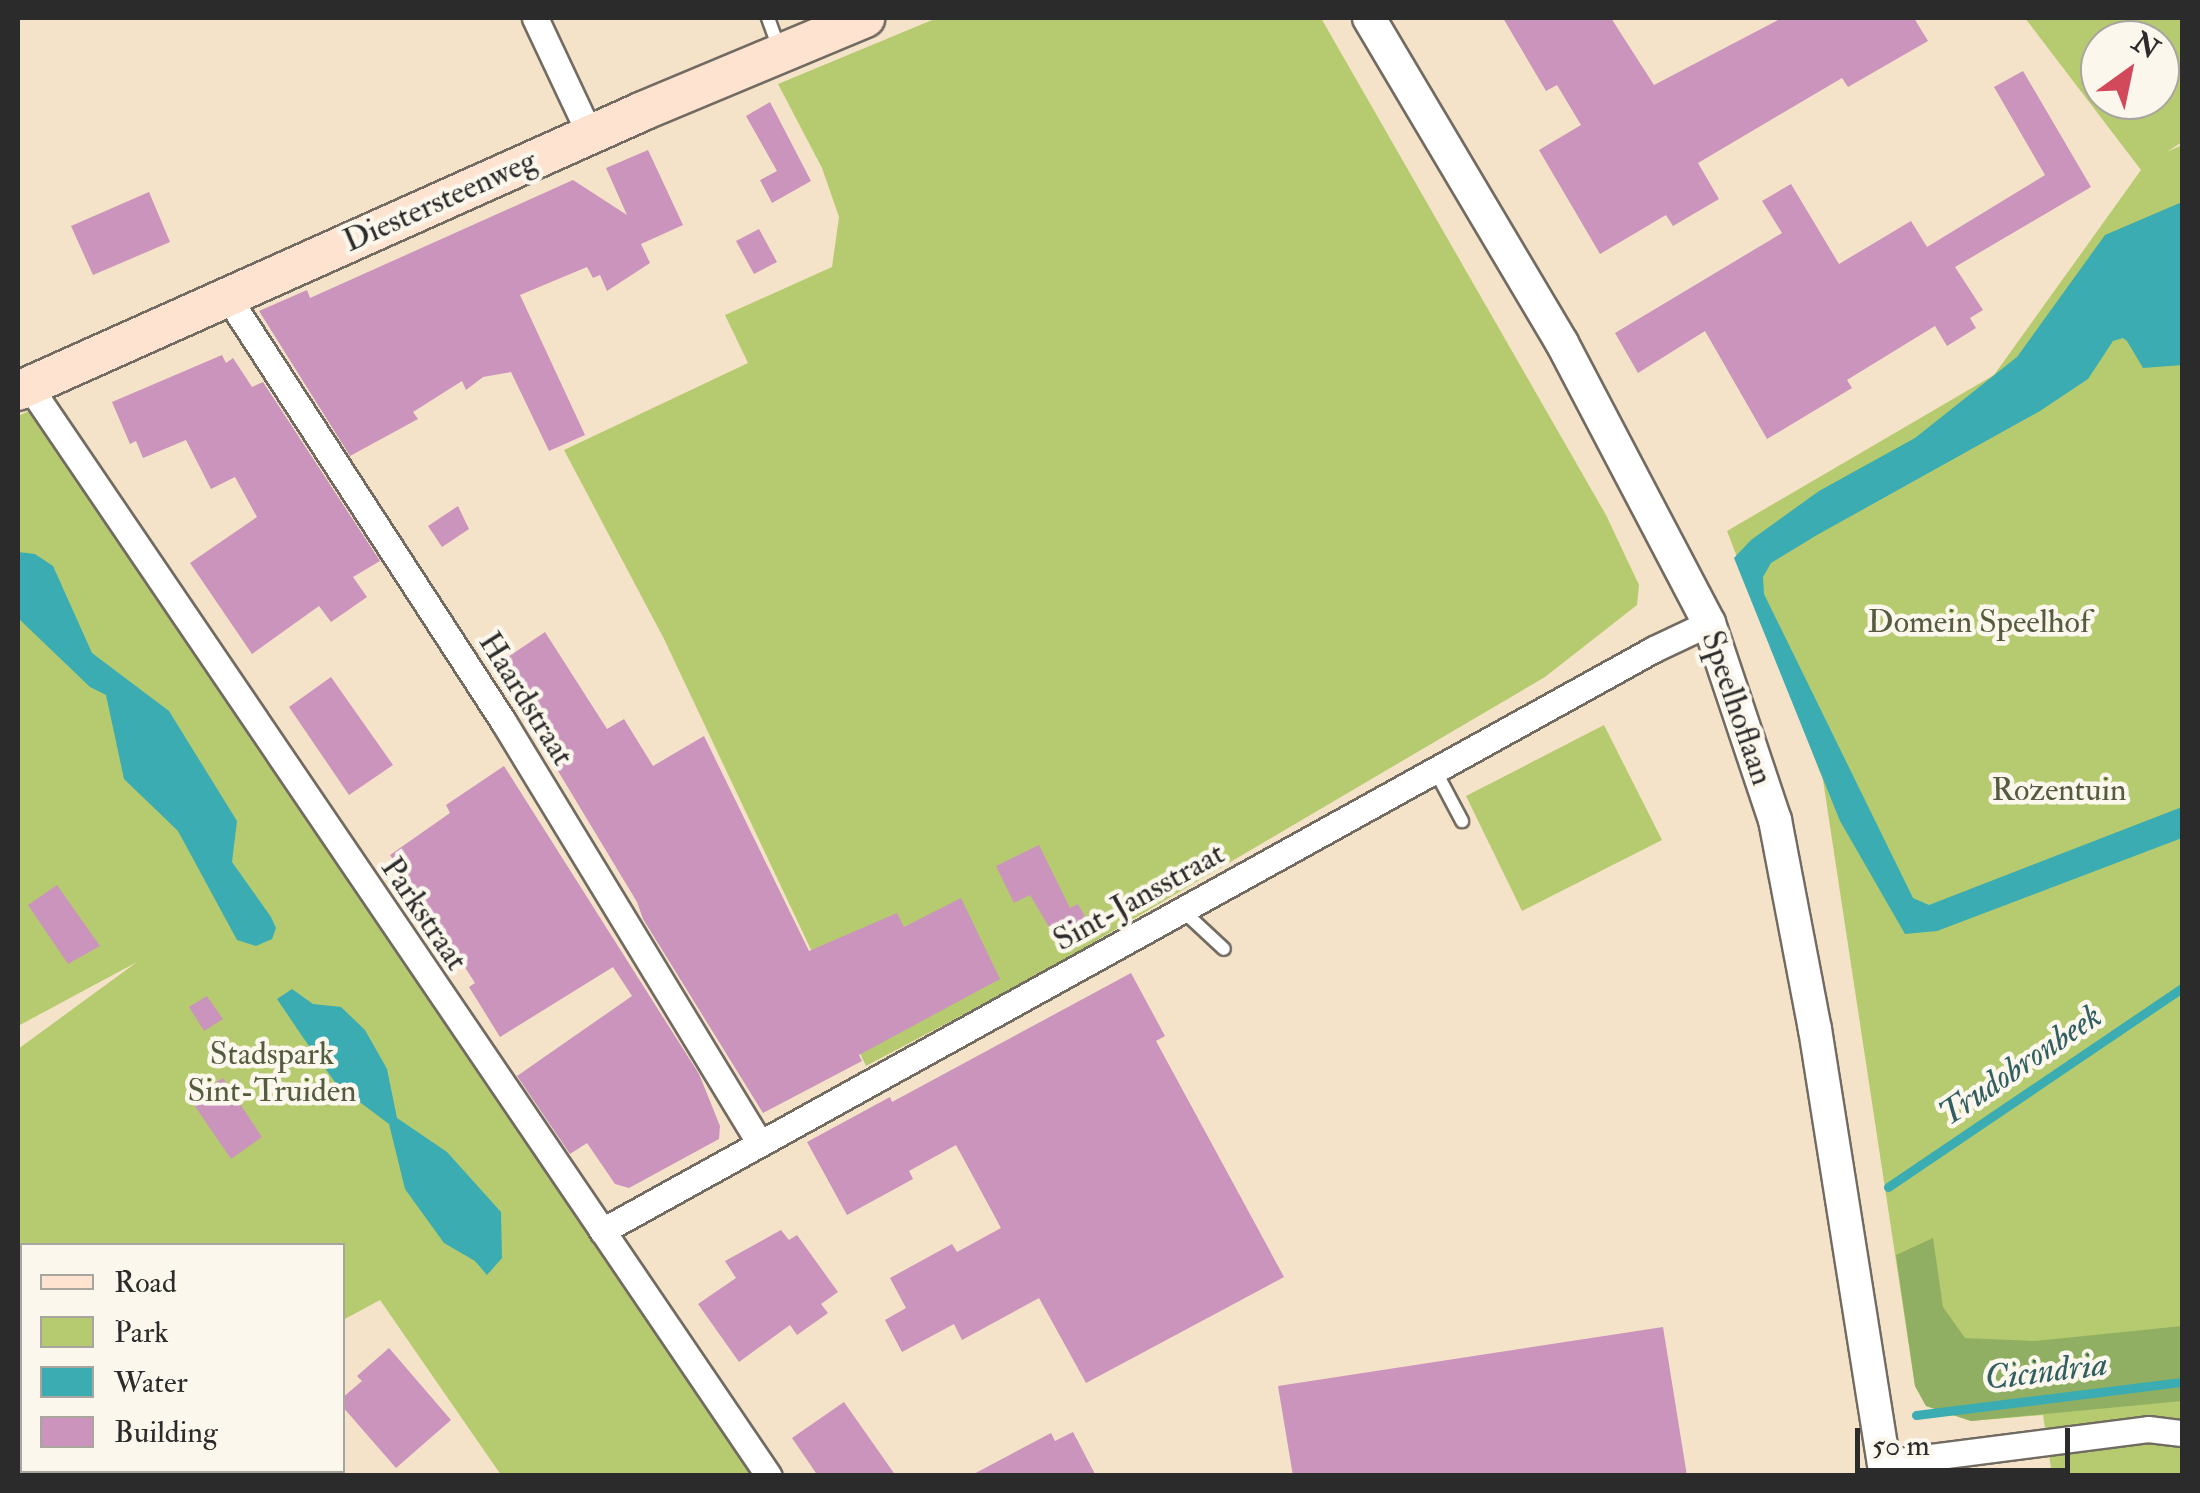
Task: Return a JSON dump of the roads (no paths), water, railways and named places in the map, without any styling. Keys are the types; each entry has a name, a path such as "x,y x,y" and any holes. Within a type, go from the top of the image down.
{"main road":[{"name":"Diestersteenweg","path":"23,388 590,135 865,18"}],"street":[{"path":"535,18 590,135"},
{"name":"Speelhoflaan","path":"1369,18 1562,343 1709,623 1775,820 1818,1046 1885,1469"},
{"name":"Haardstraat","path":"226,296 503,720 759,1142"},
{"name":"Parkstraat","path":"23,388 769,1476"},
{"name":"Sint-Jansstraat","path":"602,1231 1435,770 1709,623"},
{"path":"1885,1469 2148,1429 2182,1433"}],"lane":[{"path":"768,18 780,53"},
{"path":"1435,770 1462,820"},
{"path":"1182,910 1224,949"}],"water":[{"path":"2182,202 2182,365 2143,368 2127,341 2113,341 2088,379 2040,411 1771,563 1763,577 1764,594 1913,898 1929,905 2182,807 2182,838 1937,931 1905,934 1840,821 1734,558 1751,540 1819,491 1915,438 2017,357 2105,235"},
{"path":"18,552 35,554 53,566 92,653 169,711 237,821 232,862 271,917 276,928 272,939 256,946 237,940 178,831 124,779 106,695 90,687 18,618"},
{"path":"292,989 313,1004 341,1007 365,1030 387,1069 397,1118 447,1152 501,1212 502,1258 487,1275 475,1261 444,1243 405,1189 389,1124 337,1085 277,999"}],"waterway":[{"name":"Trudobronbeek","path":"1888,1187 2182,988"},
{"name":"Cicindria","path":"1916,1415 2182,1382"}],"park label":[{"name":"Domein Speelhof","path":"1979,622"},
{"name":"Rozentuin","path":"2059,790"},
{"name":"Stadspark Sint-Truiden","path":"272,1074"}]}
